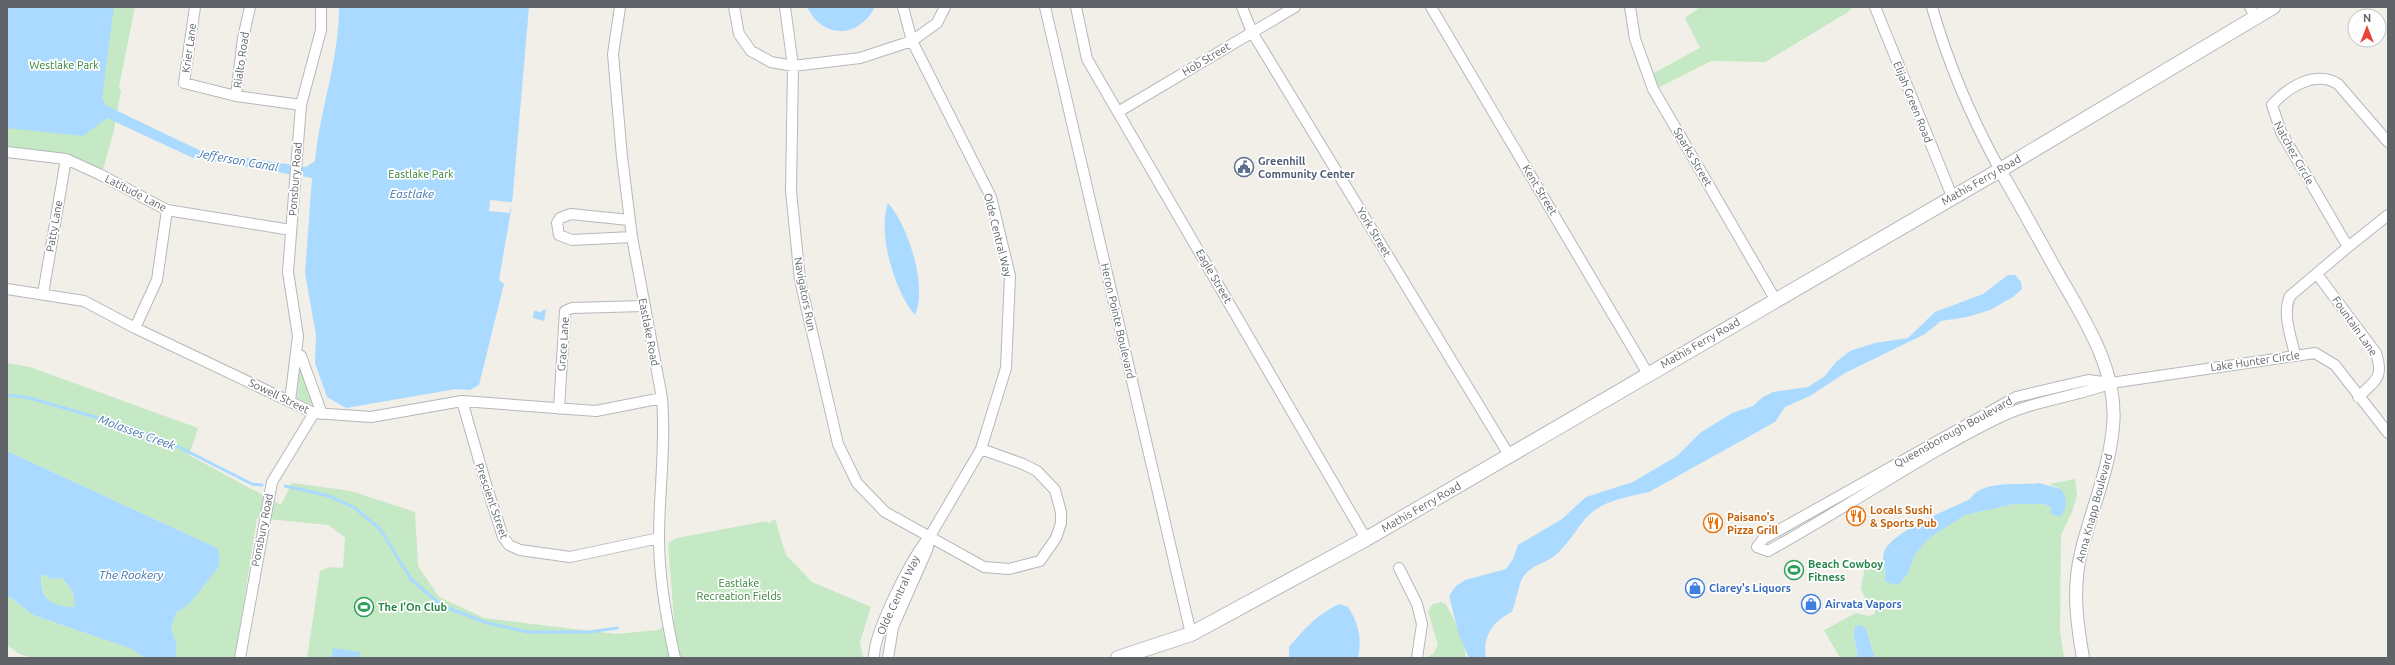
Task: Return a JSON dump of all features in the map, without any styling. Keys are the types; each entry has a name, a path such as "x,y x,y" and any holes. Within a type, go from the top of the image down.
{"main road":[{"name":"Mathis Ferry Road","path":"1118,658 1191,634 1366,539 1775,299 1952,196 2000,170 2252,12 2273,7"}],"street":[{"name":"Krier Lane","path":"195,7 184,83 236,96"},
{"name":"Rialto Road","path":"250,7 243,38 236,96 301,105"},
{"name":"Ponsbury Road","path":"290,401 298,328 288,272 291,230 301,105 321,30 321,7"},
{"name":"Eastlake Road","path":"620,7 613,54 629,220 662,398 664,422 659,538 664,611 675,658"},
{"path":"734,7 739,34 751,51 771,62 793,66 860,58 912,41 937,23 945,7"},
{"name":"Navigators Run","path":"785,7 793,66 790,191 800,280 838,444 857,483 885,512 930,536"},
{"name":"Olde Central Way","path":"874,658 878,636 885,618 920,548 930,536 981,449 1006,368 1010,276 991,197 912,41 903,7"},
{"name":"Heron Pointe Boulevard","path":"1045,7 1191,634"},
{"name":"Eagle Street","path":"1076,7 1088,59 1366,539"},
{"name":"York Street","path":"1242,7 1252,32 1509,455"},
{"name":"Hob Street","path":"1118,112 1295,7"},
{"name":"Kent Street","path":"1431,7 1648,374"},
{"name":"Sparks Street","path":"1630,7 1635,39 1653,89 1775,299"},
{"name":"Elijah Green Road","path":"1875,7 1952,196"},
{"path":"1932,7 1938,28 1983,138 2000,170"},
{"name":"Natchez Circle","path":"2348,247 2281,132 2272,106 2280,96 2299,85 2315,78 2328,78 2338,84 2388,142"},
{"name":"Latitude Lane","path":"7,152 66,159 167,210 291,230"},
{"name":"Patty Lane","path":"43,294 66,159"},
{"name":"Anna Knapp Boulevard","path":"2000,170 2091,332 2111,383 2113,426 2107,466 2080,554 2076,579 2075,611 2083,658"},
{"path":"135,328 157,280 167,210"},
{"path":"629,220 571,214 560,218 557,228 560,236 572,240 632,237"},
{"path":"2295,355 2286,315 2286,304 2293,293 2388,215"},
{"name":"Fountain Lane","path":"2317,274 2376,353 2381,367 2379,377 2358,397"},
{"name":"Sowell Street","path":"7,289 84,300 135,328 318,414 370,417 462,401 596,411 662,398"},
{"name":"Grace Lane","path":"559,409 566,311 572,308 644,306"},
{"path":"296,353 302,356 318,414"},
{"name":"Lake Hunter Circle","path":"2111,383 2315,353 2334,365 2388,433"},
{"name":"Queensborough Boulevard","path":"2088,380 2111,383 2090,391 2052,398 1996,419 1768,551 1757,547 1763,539 1769,535 2016,397 2088,380"},
{"name":"Prescient Street","path":"462,401 484,481 503,537 509,545 520,550 576,557 659,538"},
{"name":"Ponsbury Road","path":"240,658 268,494 272,482 318,414"},
{"path":"930,536 984,566 997,569 1019,568 1040,561 1052,546 1059,530 1061,512 1054,490 1048,481 1037,471 1023,464 981,449"},
{"name":"Olde Central Way","path":"888,658 893,627 927,550 930,536"},
{"path":"1399,568 1417,604 1422,624 1417,658"}],"green space":[{"name":"Westlake Park","path":"7,7 135,7 119,86 121,91 114,130 102,173 7,149"},
{"path":"1700,7 1853,7 1848,12 1765,62 1711,61 1658,88 1652,74 1700,48 1685,18"},
{"name":"Eastlake Recreation Fields","path":"7,363 30,367 198,428 189,455 281,505 292,483 351,491 415,512 418,566 439,597 484,618 616,634 658,630 674,620 668,543 677,538 767,521 768,524 775,519 786,555 812,582 871,607 860,642 863,658 307,658 320,571 331,567 343,568 345,538 329,525 257,518 235,658 175,658 177,646 171,628 176,613 190,603 206,543 7,451"},
{"path":"300,366 313,405 297,398"},
{"path":"2075,479 2077,495 2072,512 2061,535 2060,630 2064,658 1875,658 1866,629 1854,635 1858,658 1840,658 1824,630 1856,613 1868,616 1875,614 1875,603 1866,601 1861,588 1865,567 1875,560 1882,562 1886,577 1908,573 1915,553 1929,538 1965,515 2015,504 2043,504 2051,507 2061,489 2049,484"},
{"path":"46,575 50,579 61,578 67,584 72,591 75,607 59,607 47,599 43,590 41,576"},
{"path":"7,595 33,615 132,649 144,658 33,658 19,654 7,645"},
{"path":"1441,602 1446,604 1463,638 1466,658 1426,658 1433,654 1438,645 1428,611 1433,604"}],"water":[{"name":"Eastlake","path":"7,7 114,7 102,98 107,106 201,151 306,167 315,161 317,141 336,46 339,7 529,7 512,204 499,280 504,284 479,385 470,390 456,389 346,408 327,397 315,363 316,335 305,273 312,178 193,158 107,118 83,136 7,128"},
{"path":"807,7 875,7 868,18 859,25 850,30 841,31 831,30 822,25 814,18"},
{"path":"888,203 902,226 914,257 919,289 915,315 901,292 886,246 885,215"},
{"path":"2008,275 2015,275 2021,282 2022,289 2013,297 1990,310 1967,317 1941,321 1925,334 1845,373 1810,396 1785,407 1775,422 1649,492 1614,501 1598,508 1585,519 1558,553 1550,559 1535,566 1523,577 1512,612 1499,620 1490,630 1487,637 1485,650 1486,658 1469,658 1459,635 1449,596 1456,586 1465,580 1506,569 1513,559 1518,545 1562,519 1586,497 1633,482 1677,456 1700,433 1732,413 1753,406 1763,397 1773,392 1808,387 1825,376 1836,362 1850,351 1875,343 1908,338 1935,312 1983,294"},
{"path":"542,310 546,310 544,321 533,318 534,311 542,312"},
{"name":"The Rookery","path":"7,451 217,548 220,558 218,568 190,603 176,613 171,628 177,646 175,658 144,658 132,649 33,615 7,595","holes":["46,575 50,579 61,578 67,584 72,590 74,607 54,604 45,596 41,584 41,576"]},
{"path":"2039,483 2061,489 2066,504 2063,514 2060,517 2051,514 2051,507 2043,504 2015,504 1965,515 1929,538 1915,554 1908,573 1898,585 1885,582 1883,559 1884,552 1889,544 1898,536 1922,521 1970,499 1984,488 2002,485"},
{"path":"1339,604 1348,607 1355,619 1359,632 1360,644 1358,658 1289,658 1289,647 1300,634 1318,617"},
{"path":"1860,625 1866,629 1875,658 1858,658 1854,635 1855,626"},
{"path":"333,648 360,652 359,658 331,658"}],"pier":[{"path":"490,200 511,202 514,204 514,207 511,207 509,213 489,211"}],"waterway":[{"name":"Molasses Creek","path":"7,395 30,398 136,429 177,446 252,484 262,485"},
{"name":"Molasses Creek","path":"285,486 329,496 355,508 380,529 411,579 441,605 484,622 528,632 589,632 617,628"}],"place":[{"name":"Greenhill Community Center","path":"1244,167"},
{"name":"Locals Sushi & Sports Pub","path":"1856,516"},
{"name":"Paisano's Pizza Grill","path":"1713,523"},
{"name":"Beach Cowboy Fitness","path":"1794,570"},
{"name":"Clarey's Liquors","path":"1695,588"},
{"name":"Airvata Vapors","path":"1811,604"},
{"name":"The I'On Club","path":"364,607"}],"water label":[{"name":"Jefferson Canal","path":"238,160"}],"park label":[{"name":"Eastlake Park","path":"421,174"}]}
